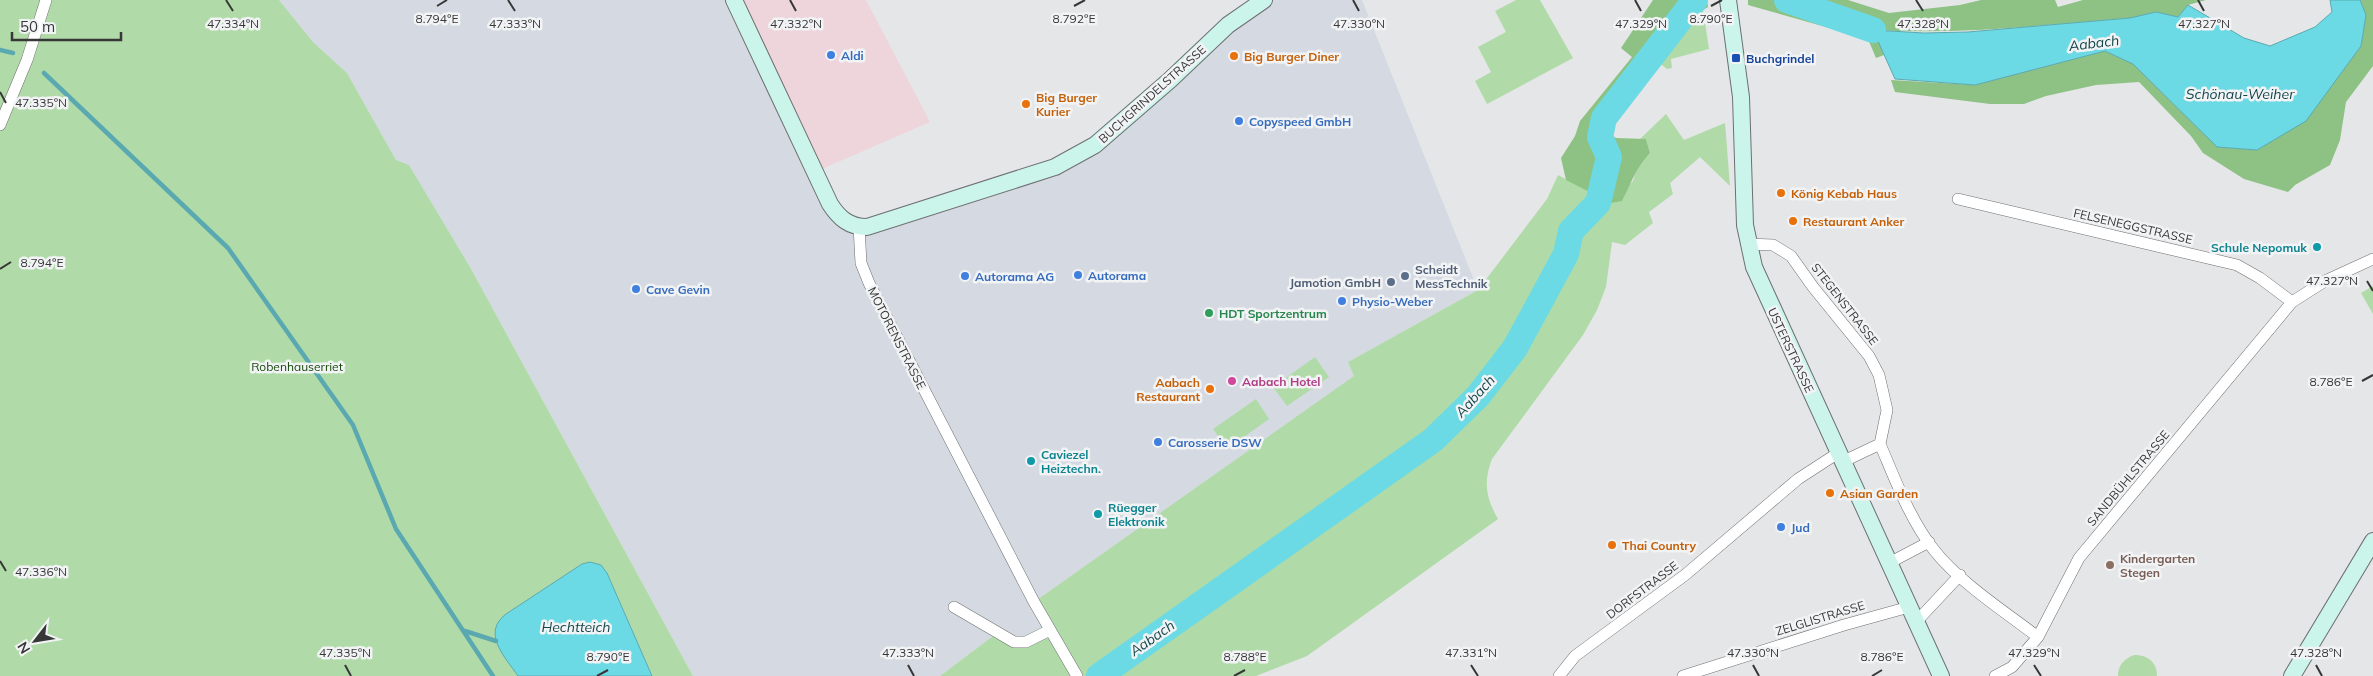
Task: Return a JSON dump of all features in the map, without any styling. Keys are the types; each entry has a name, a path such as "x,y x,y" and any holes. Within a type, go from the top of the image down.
{"street":[{"path":"0,125 27,60 46,0"},
{"path":"734,0 830,204 843,220 859,227"},
{"name":"BUCHGRINDELSTRASSE","path":"859,227 874,226 1022,179 1055,167 1095,146 1228,25 1264,0"},
{"name":"USTERSTRASSE","path":"1728,1 1741,97 1743,204 1748,244 1762,287 1941,676"},
{"name":"FELSENEGGSTRASSE","path":"1958,199 2237,265 2260,278 2292,302"},
{"name":"MOTORENSTRASSE","path":"859,227 861,263 868,283 1050,630 1077,676"},
{"name":"STEGENSTRASSE","path":"1748,244 1773,245 1791,256 1813,287 1869,356 1879,375 1887,410 1880,444"},
{"name":"SANDBÜHLSTRASSE","path":"1995,676 2012,667 2038,637 2079,558 2292,302 2332,277 2373,259"},
{"path":"1840,457 1880,444 1913,516 1934,550 1960,576 2038,637"},
{"name":"DORFSTRASSE","path":"1559,676 1575,656 1685,575 1798,479 1840,457"},
{"path":"2292,676 2373,541"},
{"path":"1889,563 1929,542"},
{"path":"1916,622 1960,576"},
{"path":"954,607 1014,642 1026,642 1050,630"},
{"name":"ZELGLISTRASSE","path":"1683,676 1844,625 1909,607"}],"shaded area":[{"path":"279,0 734,0 830,204 851,225 1055,167 1264,0 1362,0 1478,290 1348,362 1355,376 1034,602 1050,630 1026,642 997,633 940,676 693,676 470,267 409,165 396,160 347,73 313,42"},
{"path":"734,0 866,0 930,122 815,172"}],"green space":[{"name":"Robenhauserriet","path":"0,0 279,0 313,42 347,73 396,160 409,165 470,267 693,676 652,676 607,573 582,564 500,619 499,648 518,676 0,676"},
{"path":"1516,0 1540,0 1573,58 1487,104 1475,81 1491,72 1478,47 1506,32 1495,11"},
{"path":"1653,0 1707,0 1708,7 1680,24 1654,65 1605,130 1616,138 1646,139 1650,153 1637,170 1622,201 1611,203 1566,180 1561,158 1575,136 1580,121 1632,57 1621,48"},
{"path":"1748,0 1848,0 1889,13 1960,5 1981,0 2055,0 2058,7 2083,0 2206,0 2188,5 2178,17 2156,12 2130,18 2002,28 1938,31 1874,30 1884,55 1876,58 1868,39 1748,5"},
{"path":"2360,0 2373,0 2373,66 2346,102 2340,140 2330,165 2295,185 2288,192 2244,179 2203,153 2191,136 2139,82 2096,85 2046,96 2024,104 1990,104 1895,92 1891,80 1975,85 2105,51 2133,64 2217,147 2257,150 2306,120 2361,46 2366,15"},
{"path":"1703,10 1709,49 1671,59 1672,68 1667,69 1657,61 1680,24"},
{"path":"1666,114 1684,140 1725,123 1730,186 1700,157 1670,183 1673,194 1649,212 1653,223 1625,245 1612,242 1606,287 1597,310 1583,335 1492,459 1487,475 1487,490 1488,497 1498,519 1307,656 1256,676 940,676 997,633 1014,642 1049,630 1034,602 1354,376 1348,362 1478,290 1547,199 1558,175 1611,203 1633,181 1637,167 1650,153 1646,139 1640,139"},
{"path":"2373,286 2373,314 2361,293"},
{"path":"1315,357 1329,377 1287,406 1273,387"},
{"path":"1256,399 1269,419 1227,449 1213,429"},
{"path":"2134,655 2144,656 2151,660 2157,671 2157,676 2118,676 2122,663"}],"water":[{"name":"Schönau-Weiher","path":"2330,0 2360,0 2366,15 2361,46 2306,121 2257,150 2217,147 2133,64 2105,51 1975,85 1895,79 1873,30 1924,33 1968,32 2130,18 2156,12 2178,17 2188,5 2244,38 2270,46 2315,27 2332,12"},
{"name":"Hechtteich","path":"590,562 601,565 607,573 652,676 518,676 502,653 495,637 499,621 506,614 582,564"},
{"path":"1168,628 1162,642 1117,676 1092,676 1150,633"}],"waterway":[{"name":"Aabach","path":"1099,676 1433,440 1478,396 1515,348 1566,254 1571,231 1598,203 1609,157 1600,137 1604,118 1695,0"},
{"name":"Aabach","path":"1787,0 1873,30"},
{"path":"0,50 13,53"},
{"path":"44,73 228,248 353,425 396,529 493,676"},
{"path":"465,631 496,641"}],"place":[{"name":"Aldi","path":"831,55"},
{"name":"Big Burger Diner","path":"1234,56"},
{"name":"Buchgrindel","path":"1736,58"},
{"name":"Big Burger Kurier","path":"1026,104"},
{"name":"Copyspeed GmbH","path":"1239,121"},
{"name":"König Kebab Haus","path":"1781,193"},
{"name":"Restaurant Anker","path":"1793,221"},
{"name":"Schule Nepomuk","path":"2317,247"},
{"name":"Autorama","path":"1078,275"},
{"name":"Autorama AG","path":"965,276"},
{"name":"Scheidt MessTechnik","path":"1405,276"},
{"name":"Jamotion GmbH","path":"1391,282"},
{"name":"Cave Gevin","path":"636,289"},
{"name":"Physio-Weber","path":"1342,301"},
{"name":"HDT Sportzentrum","path":"1209,313"},
{"name":"Aabach Hotel","path":"1232,381"},
{"name":"Aabach Restaurant","path":"1210,389"},
{"name":"Carosserie DSW","path":"1158,442"},
{"name":"Caviezel Heiztechn.","path":"1031,461"},
{"name":"Asian Garden","path":"1830,493"},
{"name":"Rüegger Elektronik","path":"1098,514"},
{"name":"Jud","path":"1781,527"},
{"name":"Thai Country","path":"1612,545"},
{"name":"Kindergarten Stegen","path":"2110,565"}]}
